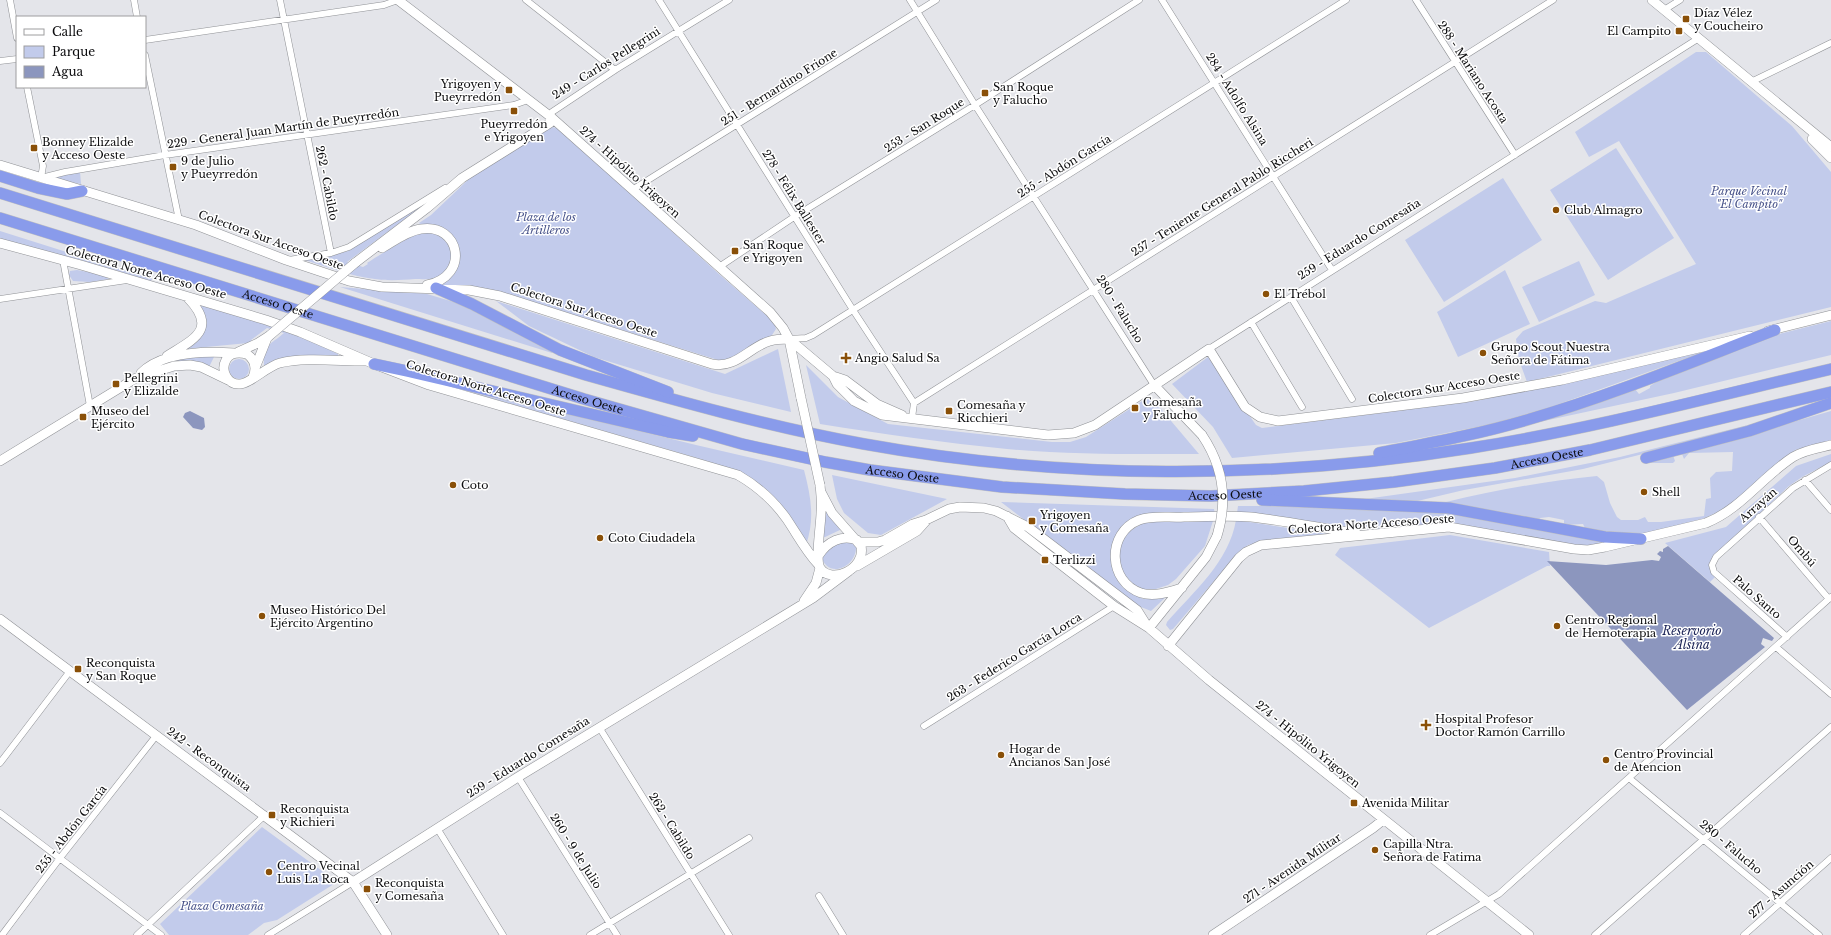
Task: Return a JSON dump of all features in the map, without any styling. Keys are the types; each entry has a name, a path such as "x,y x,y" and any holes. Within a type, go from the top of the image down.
{"highway":[{"path":"0,176 38,188 67,194 82,191"},
{"name":"Acceso Oeste","path":"0,193 586,375 713,410 774,426 863,444 1003,463 1118,471 1235,470 1314,466 1418,456 1523,440 1566,431 1831,369"},
{"name":"Acceso Oeste","path":"0,218 577,396 742,444 824,462 930,479 1002,487 1065,491 1211,496 1344,488 1496,468 1590,450 1831,392"},
{"path":"436,288 472,304 560,350 713,410"},
{"path":"1314,466 1477,433 1531,419 1643,380 1774,330"},
{"path":"370,363 668,432 742,444"},
{"path":"1646,458 1749,431 1831,403"},
{"path":"1211,496 1299,502 1449,508 1605,537 1641,538"}],"street":[{"path":"10,0 16,33"},
{"path":"134,0 138,16"},
{"name":"262 - Cabildo","path":"280,0 331,253"},
{"path":"146,40 384,5 398,0"},
{"name":"274 - Hipólito Yrigoyen","path":"398,0 551,117 770,312 784,328 789,339 833,376 845,380 877,404 908,417"},
{"path":"526,0 615,70"},
{"name":"278 - Félix Ballester","path":"659,0 794,217 914,403"},
{"name":"249 - Carlos Pellegrini","path":"286,260 331,253 354,244 550,123 552,112 615,70 729,0"},
{"name":"280 - Falucho","path":"910,0 1148,378 1202,435 1215,458 1222,484 1223,510 1217,536 1206,558 1149,628"},
{"name":"251 - Bernardino Frione","path":"632,190 936,0"},
{"name":"253 - San Roque","path":"719,267 794,217 975,105 1139,0"},
{"name":"284 - Adolfo Alsina","path":"1162,0 1332,270"},
{"name":"255 - Abdón García","path":"789,339 806,338 813,335 1215,84 1346,0"},
{"name":"288 - Mariano Acosta","path":"1416,0 1515,155"},
{"name":"257 - Teniente General Pablo Riccheri","path":"914,403 1553,0"},
{"path":"1652,0 1831,147"},
{"path":"1664,10 1680,0"},
{"name":"259 - Eduardo Comesaña","path":"908,417 1048,435 1084,430 1095,425 1209,349 1332,270 1699,38"},
{"path":"1751,82 1831,43"},
{"path":"0,61 16,59"},
{"path":"146,60 178,220"},
{"path":"27,88 43,166 41,178"},
{"name":"229 - General Juan Martín de Pueyrredón","path":"41,178 65,172 165,155 514,105 528,100"},
{"path":"1788,113 1831,158"},
{"name":"Colectora Sur Acceso Oeste","path":"0,165 178,220 223,235 286,260 349,281 382,287 469,290 500,296 718,365 736,361 769,341 789,339"},
{"name":"249 - Carlos Pellegrini","path":"0,461 136,378 144,370 161,360 204,352 236,353 268,337 357,262 427,208 462,178"},
{"path":"357,262 412,231 428,229 443,233 449,238 454,246 456,261 452,271 448,276 439,282 414,288"},
{"name":"Colectora Norte Acceso Oeste","path":"0,243 188,297 300,332 370,363 459,394 738,475 754,485 772,501 786,518 808,554 819,562"},
{"path":"62,260 90,406"},
{"path":"0,299 129,280"},
{"path":"161,360 196,338 200,332 201,320 199,312 188,297"},
{"path":"1291,297 1352,399"},
{"name":"Colectora Sur Acceso Oeste","path":"1209,349 1245,406 1260,417 1278,421 1471,397 1562,380 1831,315"},
{"path":"1251,322 1302,407"},
{"name":"249 - Carlos Pellegrini","path":"254,372 268,337"},
{"path":"789,339 820,488 819,562 829,574 841,574 853,568 861,560 862,550 858,541 832,512 820,488"},
{"path":"254,372 251,358 247,354 236,353 224,362 223,368 228,380 235,384 246,383 254,372 285,362 370,363"},
{"name":"249 - Carlos Pellegrini","path":"136,378 174,366 190,365 201,367 228,380"},
{"path":"908,417 914,403"},
{"name":"Colectora Norte Acceso Oeste","path":"1168,646 1234,563 1253,548 1269,544 1449,528 1559,547 1588,550 1715,520 1732,510 1793,457 1808,451 1831,445"},
{"name":"Arrayán","path":"1714,572 1712,565 1716,556 1759,517 1805,480 1831,464"},
{"path":"1805,480 1831,510"},
{"name":"274 - Hipólito Yrigoyen","path":"972,507 984,508 1007,516 1028,527 1137,610 1149,628"},
{"name":"259 - Eduardo Comesaña","path":"858,541 878,542 885,540 913,524 926,520 949,509 972,507"},
{"name":"274 - Hipólito Yrigoyen","path":"1007,516 1014,528 1114,606 1149,628 1208,680 1530,935"},
{"path":"1182,588 1164,593 1148,594 1140,593 1124,582 1115,565 1115,549 1121,536 1132,524 1148,518 1238,516 1372,536"},
{"name":"Ombú","path":"1759,517 1830,598"},
{"name":"259 - Eduardo Comesaña","path":"268,935 276,933 436,828 518,777 828,588 853,568 917,531 926,520"},
{"path":"819,562 827,545 832,542 845,538 858,541"},
{"name":"259 - Eduardo Comesaña","path":"802,603 816,584 819,562"},
{"name":"Palo Santo","path":"1714,572 1787,637"},
{"path":"1430,935 1487,902 1505,889 1830,598"},
{"name":"263 - Federico García Lorca","path":"924,726 1114,606"},
{"name":"242 - Reconquista","path":"0,619 353,882 387,935"},
{"path":"1776,647 1831,694"},
{"path":"0,763 70,672"},
{"name":"262 - Cabildo","path":"599,727 729,935"},
{"path":"1595,935 1831,727"},
{"name":"255 - Abdón García","path":"2,935 60,858 156,736"},
{"name":"260 - 9 de Julio","path":"518,777 617,935"},
{"name":"280 - Falucho","path":"1629,778 1819,935"},
{"path":"0,813 149,924 161,935"},
{"path":"137,935 265,815"},
{"name":"271 - Avenida Militar","path":"1213,935 1224,932 1383,820"},
{"path":"436,828 503,935"},
{"path":"590,935 749,838"},
{"name":"277 - Asunción","path":"1744,935 1831,858"},
{"path":"819,896 843,935"}],"green space":[{"name":"Parque Vecinal \"El Campito\"","path":"1696,52 1706,52 1792,126 1831,172 1831,307 1527,382 1519,360 1516,339 1523,331 1595,301 1606,303 1696,264 1619,141 1589,157 1575,132"},
{"name":"Plaza de los Artilleros","path":"551,127 558,128 774,322 776,329 772,335 730,360 718,360 496,291 469,286 442,285 453,275 457,268 458,264 455,245 450,233 446,230 436,225 421,225 419,223 431,215 471,177"},
{"path":"1616,148 1674,238 1608,280 1550,190"},
{"path":"80,171 81,184 57,179 55,176"},
{"path":"1503,178 1542,240 1444,302 1405,240"},
{"path":"436,196 347,262 363,267 378,256 412,236 423,232 433,233 447,242 452,257 451,264 439,277 434,279 390,280 366,278 301,259 329,256 348,251"},
{"path":"0,231 152,279 151,281 87,262 38,251 0,240"},
{"path":"1579,261 1595,295 1539,322 1522,287"},
{"path":"77,270 104,275 109,279 90,282 73,281 69,275 70,271"},
{"path":"1505,270 1530,324 1458,357 1437,312"},
{"path":"340,287 427,294 464,305 552,350 552,353"},
{"path":"496,301 725,374 778,349 791,412 712,393 594,357 529,326"},
{"path":"201,304 288,332 338,354 338,356 264,366 266,349 284,333 267,328 251,340 252,342 185,349 197,342 202,336"},
{"path":"1831,321 1831,355 1674,393 1507,429 1635,389 1639,394 1650,388 1650,386 1656,382 1655,378 1775,335"},
{"path":"1709,350 1551,407 1492,424 1396,443 1232,458 1213,427 1172,384 1208,357 1256,425 1262,428 1476,401"},
{"path":"215,355 209,367 169,364 185,357"},
{"path":"235,359 243,359 249,365 249,373 243,379 235,379 229,373 229,365"},
{"path":"806,365 838,397 888,424 1052,442 1070,442 1086,437 1150,396 1199,454 1103,454 1031,451 937,441 820,424"},
{"path":"407,374 804,470 809,489 811,508 809,535 806,545 743,473 697,458"},
{"path":"1831,411 1831,440 1795,450 1732,505 1705,518 1644,534 1629,535 1586,530 1583,524 1564,525 1564,520 1549,517 1540,518 1539,520 1446,502 1521,486 1597,476 1604,482 1610,503 1617,517 1621,520 1638,520 1645,517 1648,522 1661,522 1704,516 1706,499 1711,498 1710,478 1716,472 1732,471 1733,452 1689,453 1684,459 1682,454 1673,455 1675,461 1673,463 1644,463 1645,459 1744,436"},
{"path":"1756,423 1759,425 1583,469 1464,490 1409,503 1358,500 1515,478 1620,457"},
{"path":"1831,454 1831,462 1802,477 1789,486 1715,555 1715,577 1710,582 1665,543 1726,527 1796,466"},
{"path":"832,475 947,499 881,535 868,533 844,513 837,499"},
{"path":"1001,502 1214,509 1215,515 1141,517 1123,526 1111,547 1113,569 1122,587 1143,599 1167,596 1151,611 1136,605"},
{"path":"825,506 842,529 821,539"},
{"path":"1238,506 1337,506 1450,510 1558,534 1609,539 1610,542 1579,546 1493,531 1352,528 1237,513"},
{"path":"1236,520 1327,534 1327,536 1273,539 1248,545 1238,553 1173,629 1170,630 1166,625 1167,622 1199,587 1218,563 1232,535"},
{"path":"1164,521 1213,521 1205,546 1176,579 1168,585 1156,589 1143,589 1130,583 1119,568 1120,542 1125,534 1143,523"},
{"path":"1450,535 1549,552 1550,566 1547,566 1429,628 1335,555 1340,548"},
{"path":"842,541 853,542 856,545 852,560 842,568 829,568 824,563 821,555 830,547"},
{"name":"Plaza Comesaña","path":"262,827 337,882 277,920 264,923 248,935 169,935 160,924"}],"water":[{"path":"190,411 204,418 205,427 202,430 193,428 183,417 185,413"},
{"name":"Reservorio Alsina","path":"1668,546 1774,638 1772,641 1763,638 1761,644 1765,647 1687,710 1547,561 1606,565 1652,560 1659,561 1661,557 1657,554 1660,551 1663,552 1663,549"}],"place":[{"name":"Díaz Vélez y Coucheiro","path":"1686,19"},
{"name":"El Campito","path":"1679,31"},
{"name":"Yrigoyen y Pueyrredón","path":"509,90"},
{"name":"San Roque y Falucho","path":"985,93"},
{"name":"Pueyrredón e Yrigoyen","path":"514,111"},
{"name":"Bonney Elizalde y Acceso Oeste","path":"34,148"},
{"name":"9 de Julio y Pueyrredón","path":"173,167"},
{"name":"Club Almagro","path":"1556,210"},
{"name":"San Roque e Yrigoyen","path":"735,251"},
{"name":"El Trébol","path":"1266,294"},
{"name":"Grupo Scout Nuestra Señora de Fátima","path":"1483,353"},
{"name":"Angio Salud Sa","path":"846,358"},
{"name":"Pellegrini y Elizalde","path":"116,384"},
{"name":"Comesaña y Falucho","path":"1135,408"},
{"name":"Comesaña y Ricchieri","path":"949,411"},
{"name":"Museo del Ejército","path":"83,417"},
{"name":"Coto","path":"453,485"},
{"name":"Shell","path":"1644,492"},
{"name":"Yrigoyen y Comesaña","path":"1032,521"},
{"name":"Coto Ciudadela","path":"600,538"},
{"name":"Terlizzi","path":"1045,560"},
{"name":"Museo Histórico Del Ejército Argentino","path":"262,616"},
{"name":"Centro Regional de Hemoterapia","path":"1557,626"},
{"name":"Reconquista y San Roque","path":"78,669"},
{"name":"Hospital Profesor Doctor Ramón Carrillo","path":"1426,725"},
{"name":"Hogar de Ancianos San José","path":"1001,755"},
{"name":"Centro Provincial de Atencion","path":"1606,760"},
{"name":"Avenida Militar","path":"1354,803"},
{"name":"Reconquista y Richieri","path":"272,815"},
{"name":"Capilla Ntra. Señora de Fatima","path":"1375,850"},
{"name":"Centro Vecinal Luis La Roca","path":"269,872"},
{"name":"Reconquista y Comesaña","path":"367,889"}]}
